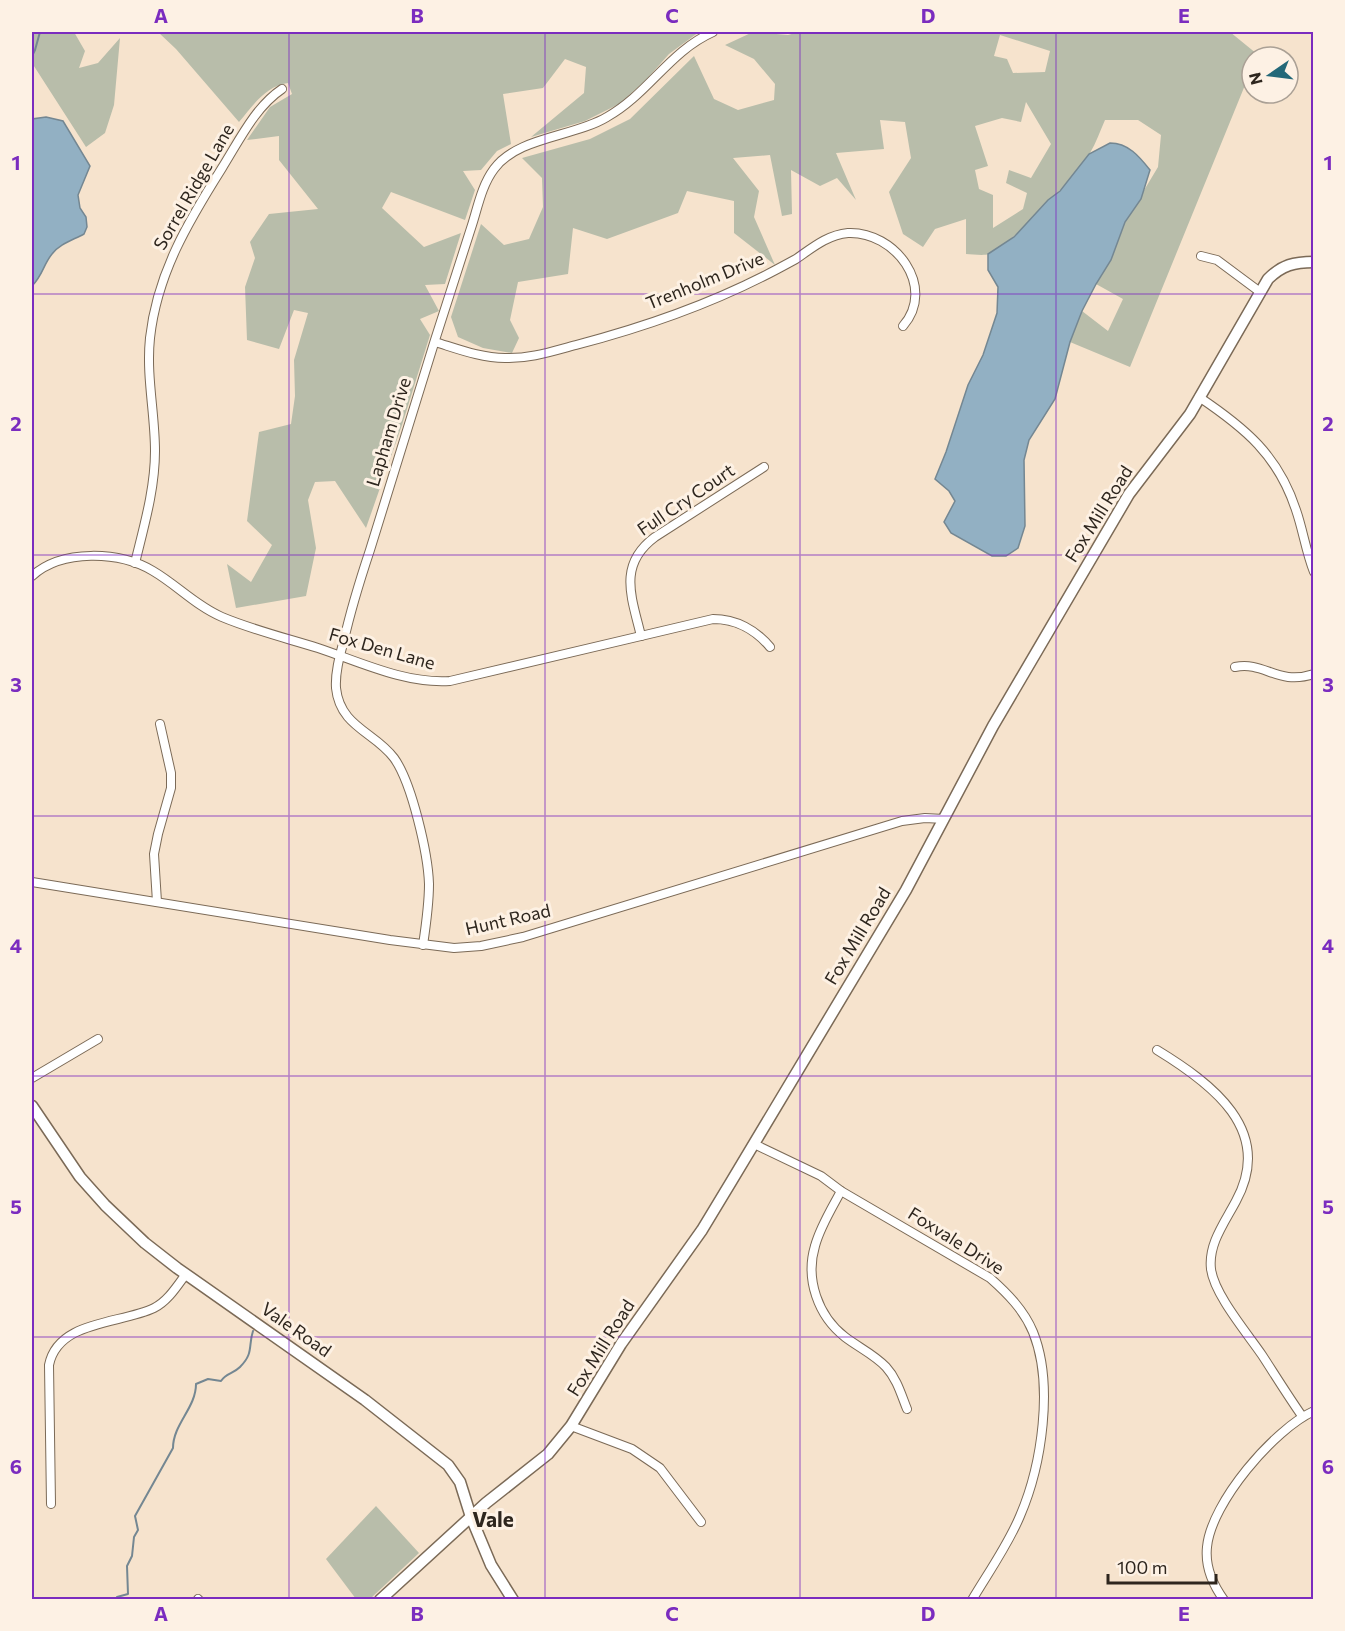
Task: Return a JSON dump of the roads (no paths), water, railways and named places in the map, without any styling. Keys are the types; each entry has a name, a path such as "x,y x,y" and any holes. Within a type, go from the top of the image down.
{"main road":[{"name":"Fox Mill Road","path":"380,1599 471,1517 548,1454 572,1426 621,1344 702,1230 906,890 999,717 1129,494 1190,414 1268,279 1280,268 1296,263 1314,262"},
{"name":"Vale Road","path":"32,1106 69,1162 105,1205 145,1243 331,1375 448,1465 460,1482 471,1517 497,1577 513,1599"}],"street":[{"name":"Lapham Drive","path":"423,945 429,879 412,801 404,777 394,758 359,729 345,713 336,689 340,656 353,601 435,342 484,188 502,160 526,146 579,131 608,117 634,98 681,51 700,37 713,32"},
{"name":"Sorrel Ridge Lane","path":"135,563 146,519 155,461 148,358 153,318 160,289 176,246 198,207 252,121 268,100 282,89"},
{"name":"Trenholm Drive","path":"435,342 467,352 503,358 533,356 579,344 675,315 709,301 782,266 828,238 848,233 877,238 893,249 905,263 913,281 915,301 911,315 903,326"},
{"path":"1201,256 1217,260 1260,292"},
{"path":"1199,397 1239,425 1271,460 1294,502 1314,572"},
{"name":"Full Cry Court","path":"641,636 630,584 633,564 640,551 655,537 764,467"},
{"name":"Fox Den Lane","path":"32,576 48,564 76,557 104,557 135,563 152,570 219,616 412,678 437,682 450,681 706,620 720,619 746,627 770,647"},
{"path":"1234,667 1256,667 1287,678 1314,674"},
{"path":"157,902 154,854 171,788 171,767 160,724"},
{"name":"Hunt Road","path":"32,882 423,945 463,948 498,943 902,821 925,818 944,819"},
{"path":"32,1078 98,1039"},
{"path":"1157,1050 1216,1093 1232,1110 1241,1126 1247,1150 1246,1175 1238,1199 1211,1252 1211,1273 1217,1288 1302,1416"},
{"name":"Foxvale Drive","path":"754,1144 821,1176 841,1191 990,1278 1008,1294 1022,1312 1036,1341 1044,1385 1037,1465 1020,1518 972,1599"},
{"path":"841,1191 815,1245 812,1263 813,1289 831,1324 886,1366 897,1383 907,1409"},
{"path":"51,1504 49,1365 54,1351 60,1343 76,1332 154,1308 171,1295 186,1274"},
{"path":"1224,1599 1214,1583 1207,1560 1207,1545 1213,1526 1247,1469 1302,1416 1314,1411"},
{"path":"572,1426 632,1449 660,1468 701,1522"}],"water":[{"path":"46,117 63,121 90,166 78,195 87,227 84,234 55,251 32,286 32,119"},
{"path":"1110,143 1128,148 1150,170 1141,199 1125,222 1111,260 1082,311 1070,342 1055,399 1029,440 1024,460 1025,526 1018,548 1006,556 992,556 951,533 944,522 955,501 949,491 935,479 968,385 983,355 997,313 998,287 988,270 988,254 1014,237 1048,200 1060,191 1089,154"}],"waterway":[{"path":"32,56 40,32"},
{"path":"116,1600 117,1597 128,1594 127,1566 132,1556 134,1537 138,1530 135,1516 173,1448 174,1439 192,1401 196,1384 208,1379 221,1381 240,1367 249,1353 253,1331"}],"district":[{"name":"Vale","path":"493,1520"}]}
